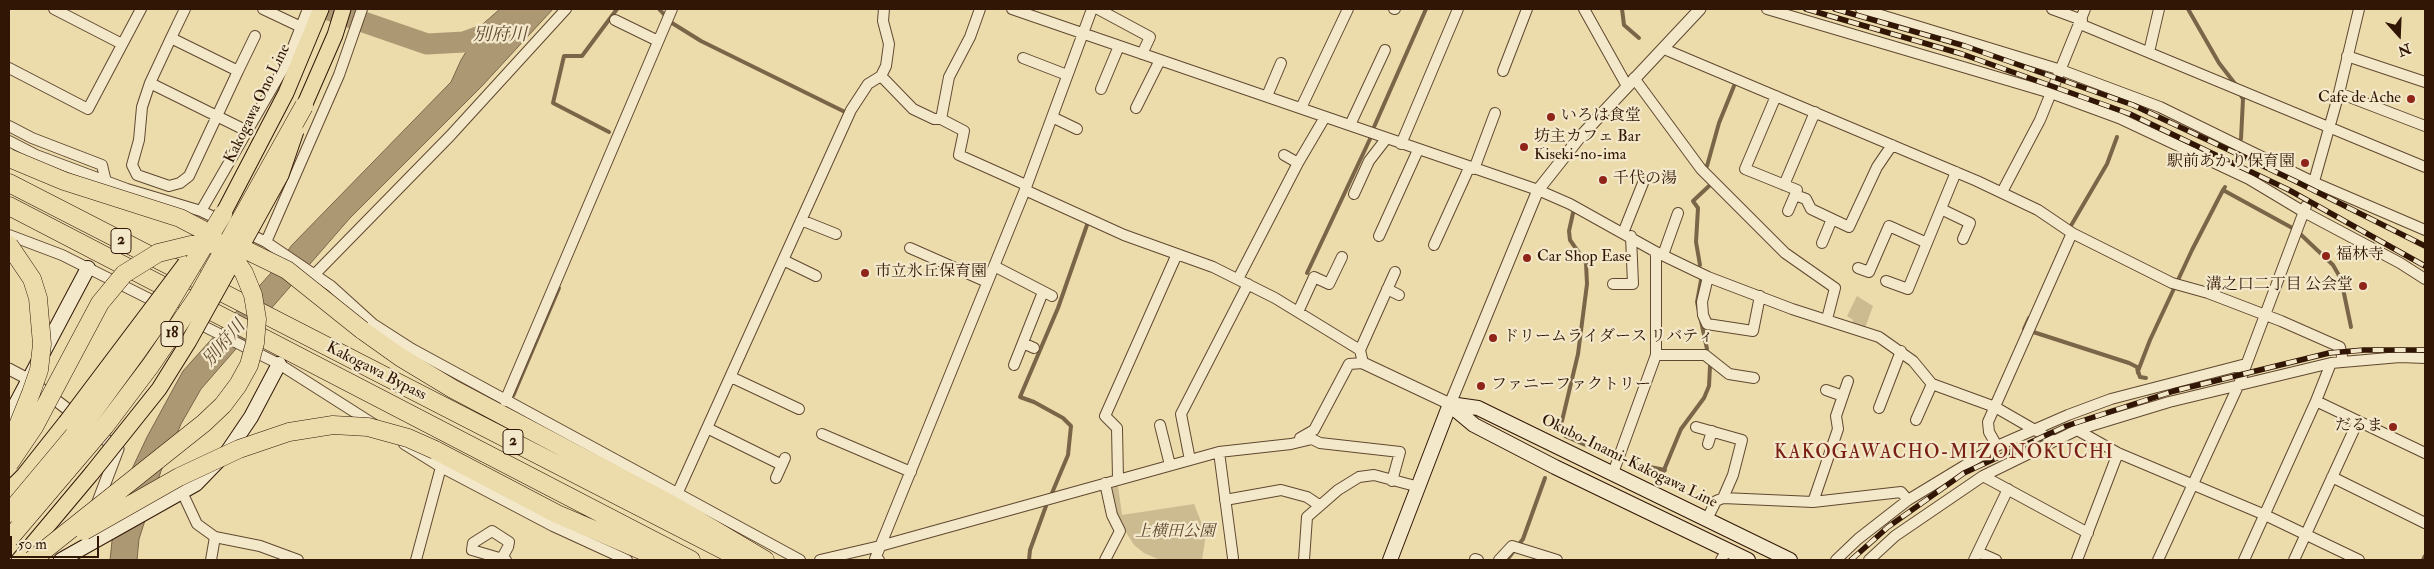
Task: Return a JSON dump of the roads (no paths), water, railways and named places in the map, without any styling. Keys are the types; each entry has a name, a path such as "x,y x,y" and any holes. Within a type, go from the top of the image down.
{"highway":[{"name":"18","path":"9,539 105,426 193,304 304,106"},
{"path":"9,158 64,181 180,218 201,229 232,255 244,273 253,294 257,319 255,343 249,365 238,385 223,405 204,423 32,560"},
{"name":"Kakogawa Bypass","path":"9,183 742,560"},
{"name":"Kakogawa Bypass","path":"9,206 212,321 266,340 691,560"},
{"name":"18","path":"9,513 90,416 134,356 158,322 224,214"},
{"path":"9,245 32,279 38,298 42,344 38,370 31,393 9,448"},
{"path":"9,464 34,427 88,322 111,287 124,274 140,262 172,248 192,245 234,246 265,258 287,270 362,330 400,357 453,389 506,408 764,560"},
{"path":"36,560 109,515 179,477 239,449 289,432 332,425 368,427 408,438 435,450 557,514 664,560"}],"main road":[{"name":"Kakogawa Ono Line","path":"224,214 286,93 321,9"},
{"name":"18","path":"19,560 92,473 158,389 189,341 281,175 304,106 335,35 343,9"},
{"name":"18","path":"9,490 24,476 224,214"},
{"path":"9,417 88,268"},
{"path":"61,560 80,554 196,484 228,451 251,418 279,364"},
{"name":"Okubo-Inami-Kakogawa Line","path":"1450,404 1478,408 1790,560"},
{"path":"1390,560 1450,404 1474,425 1724,555 1748,560"}],"street":[{"path":"54,9 122,44"},
{"path":"9,68 88,110 141,9"},
{"path":"185,9 150,83 142,107 139,140 132,165 137,176 169,186 180,184 189,176 255,36"},
{"path":"263,9 302,28"},
{"path":"271,245 339,75 362,9"},
{"path":"314,275 456,129 566,9"},
{"path":"678,492 852,110 868,84 881,76 886,66 889,44 884,21 884,9"},
{"path":"941,119 949,77 970,37 980,9"},
{"path":"1012,9 1350,124 1386,139 1472,169 1538,190 1570,204 1659,254 1708,277 1879,336 1913,361 1932,384 1995,407 2054,441"},
{"path":"879,560 875,559 1026,187 1092,9"},
{"path":"1098,9 1150,37 1142,54"},
{"path":"1301,108 1348,9"},
{"path":"1401,144 1458,9"},
{"path":"1503,71 1527,9"},
{"path":"1584,9 1631,82 1701,169 1786,253 1835,288 1827,319"},
{"path":"1291,444 1314,430 1349,364 1363,363 1450,404 1538,190 1580,137 1700,9"},
{"path":"1767,9 2051,93 2119,118 2186,147 2249,179 2305,209 2425,279"},
{"path":"1861,9 2060,70 2160,108 2313,184 2425,230"},
{"path":"2052,9 2149,52 2425,167"},
{"path":"2002,192 2051,93 2085,9"},
{"path":"2149,52 2159,9"},
{"path":"2313,184 2339,93 2359,9"},
{"path":"506,408 671,11"},
{"path":"202,211 287,62 307,12"},
{"path":"615,20 658,42"},
{"path":"171,38 238,71"},
{"path":"1100,89 1119,46"},
{"path":"1664,49 2002,192 2044,214 2072,232 2172,283 2208,293 2266,315 2340,347 2343,361"},
{"path":"1350,124 1385,50"},
{"path":"2347,56 2425,82"},
{"path":"1023,58 1067,75"},
{"path":"1136,108 1160,60"},
{"path":"1267,96 1281,63"},
{"path":"881,76 913,109 934,119 941,119 964,131 958,155 1124,235 1213,266 1298,312 1360,350"},
{"path":"150,83 248,131"},
{"path":"2339,93 2425,126"},
{"path":"1776,96 1745,169 1797,190 1788,211"},
{"path":"1784,185 1815,112"},
{"path":"1434,246 1472,169 1495,113"},
{"path":"1238,279 1298,163 1325,116"},
{"path":"1052,117 1077,129"},
{"path":"9,126 32,138 102,165 106,182"},
{"path":"1354,194 1369,160 1386,139"},
{"path":"9,141 36,155 106,182 202,211 271,245 331,286 373,324 506,408 678,492 800,560"},
{"path":"1795,195 1806,199 1811,209 1849,227 1877,167 1892,145"},
{"path":"1379,236 1418,150"},
{"path":"1284,155 1298,163"},
{"path":"1886,281 1908,289 1956,172"},
{"path":"1613,284 1633,284 1627,235 1643,184"},
{"path":"1941,209 1970,223 1963,239"},
{"path":"2158,560 2239,384 2305,209"},
{"path":"1613,473 1656,355 1659,254 1678,213"},
{"path":"1822,243 1832,219"},
{"path":"801,220 836,234"},
{"path":"1858,268 1869,272 1889,226 1927,242"},
{"path":"1997,446 1990,432 1988,422 2072,232"},
{"path":"9,235 212,321 247,348 279,364 441,467 553,526 627,560"},
{"path":"910,248 987,282"},
{"path":"1118,479 1117,428 1105,416 1177,254"},
{"path":"1298,312 1314,277 1329,284 1342,257"},
{"path":"783,260 816,276"},
{"path":"994,266 1048,294 1014,365"},
{"path":"1363,363 1360,350 1395,272"},
{"path":"1708,277 1702,302 1703,315 1707,324 1753,331 1760,296"},
{"path":"1190,460 1181,414 1248,284"},
{"path":"1387,289 1399,295"},
{"path":"1023,343 1034,348"},
{"path":"1879,408 1901,352"},
{"path":"1656,355 1705,355 1729,374 1754,378"},
{"path":"1869,560 1895,536 1981,477 2077,430 2169,402 2331,363 2400,357 2425,358"},
{"path":"2244,560 2316,401 2331,363"},
{"path":"1836,560 1858,539 1908,500 1997,446 2111,399 2246,364"},
{"path":"9,369 28,379 118,449 80,554"},
{"path":"731,377 799,409"},
{"path":"1813,502 1838,429 1836,416 1848,381"},
{"path":"1916,420 1932,384"},
{"path":"1826,390 1843,396"},
{"path":"2316,401 2425,453"},
{"path":"2294,560 2358,421"},
{"path":"1160,425 1170,466"},
{"path":"1696,427 1742,440 1733,475 1723,498"},
{"path":"707,428 784,462 776,478"},
{"path":"2077,430 2118,453 2265,515 2359,560"},
{"path":"1708,444 1712,431"},
{"path":"822,434 910,472"},
{"path":"820,560 880,546 1219,452 1291,444 1312,439 1320,443 1400,452 1392,481"},
{"path":"1219,452 1233,558"},
{"path":"2077,560 2118,453"},
{"path":"1969,463 1981,477 2008,489 2088,533"},
{"path":"416,560 441,467"},
{"path":"1304,560 1307,517 1319,505 1359,477 1374,475 1419,487"},
{"path":"2332,477 2425,523"},
{"path":"1105,483 1112,515 1126,542"},
{"path":"1996,560 1976,556 2008,489"},
{"path":"1225,500 1281,490 1307,497 1319,505"},
{"path":"182,492 197,524 215,537 260,546 298,560"},
{"path":"1707,519 1716,501 1723,498 1813,502 1900,492 1908,500"},
{"path":"1105,560 1120,531"},
{"path":"211,560 215,537"},
{"path":"1499,560 1512,546 1556,560"}],"water":[{"name":"別府川","path":"500,9 553,9 482,86 350,218 201,389 181,424 161,471 139,539 137,560 110,560 116,503 147,437 183,371 270,274 292,245 451,82 461,60 484,23"}],"waterway":[{"path":"326,9 427,44 464,42 500,29"},
{"path":"609,132 553,103 564,56 582,56 617,9"},
{"path":"659,9 672,23 701,41 845,112"},
{"path":"1374,127 1426,9"},
{"path":"1622,9 1624,25 1639,38"},
{"path":"2188,9 2219,63 2236,85"},
{"path":"1707,166 1719,123 1734,86"},
{"path":"2239,92 2243,99 2241,139"},
{"path":"2069,229 2107,164 2117,137"},
{"path":"1307,273 1370,139"},
{"path":"1700,265 1696,242 1698,208 1693,201 1709,186"},
{"path":"2225,187 2223,190 2296,230 2333,265 2341,279 2351,327"},
{"path":"2146,378 2140,377 2138,371 2150,340 2192,250 2223,190"},
{"path":"1560,424 1578,354 1587,284 1586,263 1570,240 1569,231 1573,213"},
{"path":"1052,493 1068,455 1071,426 1063,418 1034,402 1020,397 1058,308 1087,225"},
{"path":"1701,280 1697,302 1707,349"},
{"path":"513,396 559,288"},
{"path":"2029,318 2024,329 2129,363 2137,367 2138,373"},
{"path":"1659,482 1681,429 1704,398 1709,386 1710,366"},
{"path":"1565,436 1615,458 1636,464"},
{"path":"1645,466 1665,470"},
{"path":"1507,560 1523,539 1545,478"},
{"path":"1029,560 1030,550 1046,506"},
{"path":"2423,560 2425,556"}],"railway":[{"path":"1806,9 1962,54 2130,114 2289,190 2425,266"},
{"path":"1835,9 1965,46 2133,105 2295,181 2425,246"},
{"path":"1851,560 1888,527 1964,473 2066,426 2174,391 2329,353 2364,350 2425,350"}],"place":[{"name":"Cafe de Ache","path":"2411,99"},
{"name":"いろは食堂","path":"1551,117"},
{"name":"坊主カフェ Bar Kiseki-no-ima","path":"1524,147"},
{"name":"駅前あかり保育園","path":"2305,163"},
{"name":"千代の湯","path":"1603,180"},
{"name":"福林寺","path":"2326,256"},
{"name":"Car Shop Ease","path":"1527,258"},
{"name":"市立氷丘保育園","path":"865,273"},
{"name":"溝之口二丁目 公会堂","path":"2363,286"},
{"name":"ドリームライダース リバティ","path":"1493,338"},
{"name":"ファニーファクトリー","path":"1481,386"},
{"name":"だるま","path":"2393,427"}],"district":[{"name":"KAKOGAWACHO-MIZONOKUCHI","path":"1944,454"}],"park label":[{"name":"上横田公園","path":"1175,533"}]}
